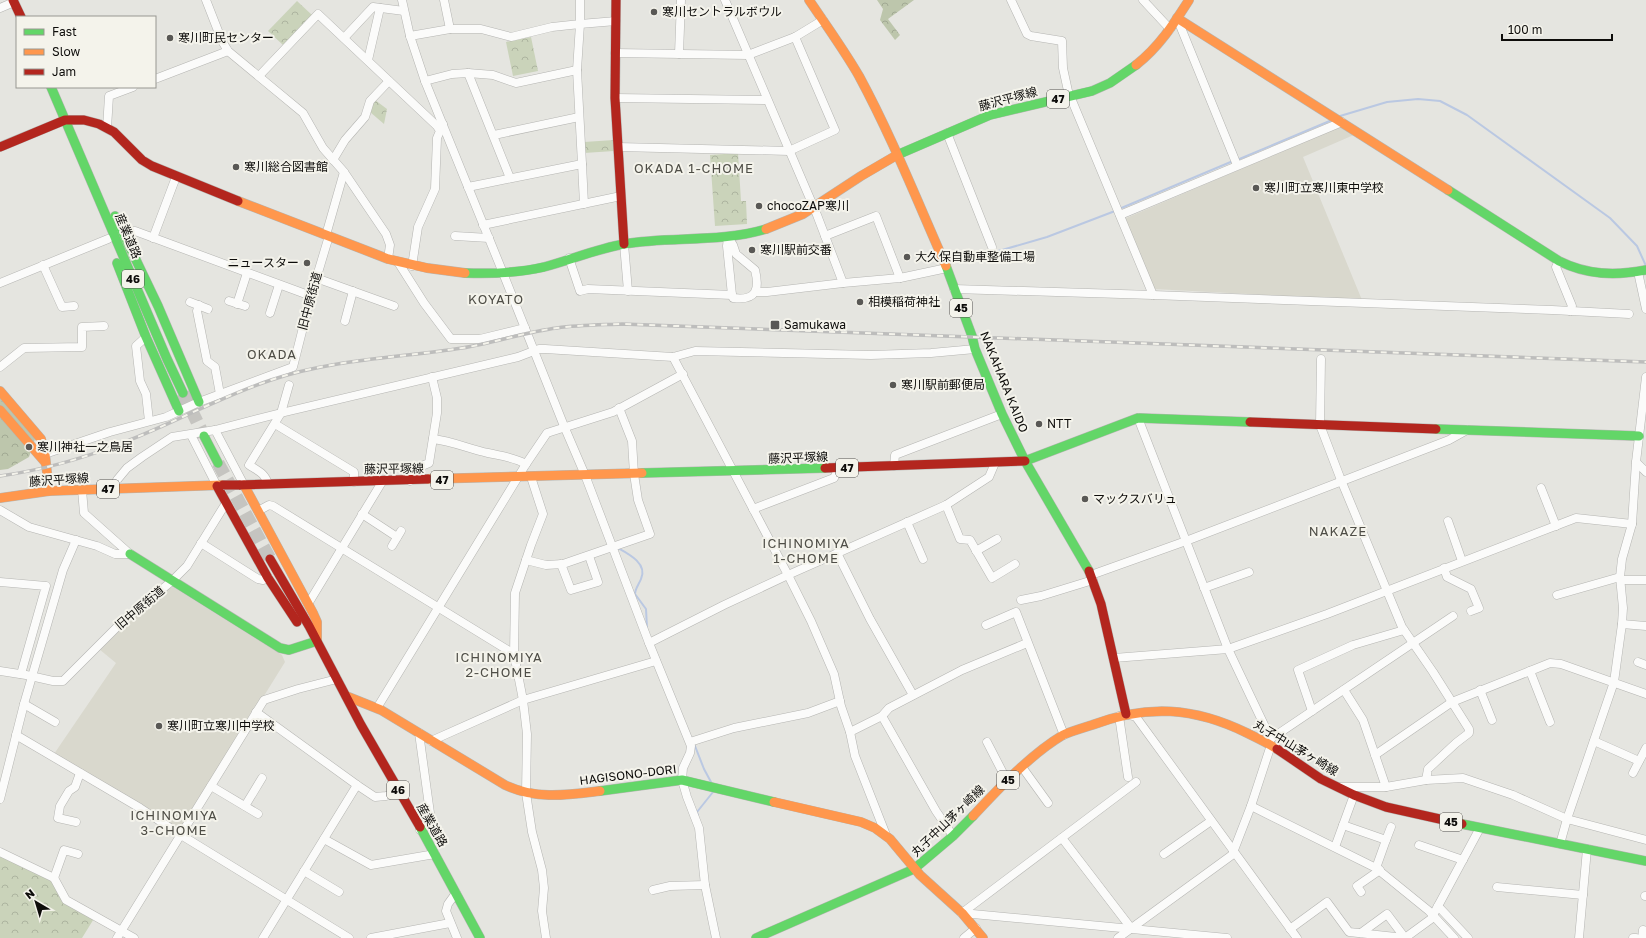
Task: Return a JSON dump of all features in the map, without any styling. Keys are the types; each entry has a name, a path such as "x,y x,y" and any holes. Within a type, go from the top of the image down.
{"main road":[{"path":"616,0 614,98 624,244"},
{"name":"NAKAHARA KAIDO","path":"809,0 840,45 859,77 897,155 947,268 972,336 975,349 1002,414 1025,461 1092,577 1101,604 1114,658 1122,715"},
{"name":"藤沢平塚線","path":"66,120 84,119 93,121 107,128 126,142 143,160 161,172 388,259 412,266 447,272 518,272 624,244 728,237 760,231 787,222 814,209 868,171 897,155 947,133 990,115 1092,91 1110,82 1131,69 1151,53 1170,29 1189,0"},
{"path":"16,1 21,16"},
{"path":"1177,18 1559,261 1579,270 1600,274 1642,271"},
{"name":"産業道路","path":"51,88 167,359 183,393"},
{"path":"0,147 66,120"},
{"path":"88,172 107,202 123,232 158,306 199,402"},
{"path":"99,199 98,211 108,239 146,337 179,411"},
{"path":"0,391 42,443 49,491"},
{"path":"0,410 34,450 45,458"},
{"path":"1138,418 1639,436"},
{"name":"藤沢平塚線","path":"241,485 382,482 668,472 734,472 1025,461 1138,418"},
{"path":"204,436 218,462"},
{"path":"34,450 39,449 42,443"},
{"path":"220,485 226,503 268,578 303,630 317,641"},
{"name":"藤沢平塚線","path":"0,498 49,491 220,485"},
{"name":"47","path":"220,485 241,485"},
{"path":"241,485 258,511 317,622 317,641"},
{"path":"130,554 280,648 289,650 317,641"},
{"name":"46","path":"270,559 317,641"},
{"name":"産業道路","path":"317,641 480,938"},
{"name":"HAGISONO-DORI","path":"346,696 377,708 516,791 546,797 682,780 848,818 875,828 886,836 914,869 962,913 983,938"},
{"name":"丸子中山茅ヶ崎線","path":"756,938 914,869 953,836 1022,767 1064,735 1097,722 1122,715 1157,711 1186,712 1228,724 1270,743 1321,778 1338,787 1354,795 1399,811 1646,861"}],"street":[{"path":"206,0 222,41 228,51 303,113 323,148 344,172 386,234 390,244 388,259"},
{"path":"402,0 410,36 440,125 504,272 564,426 615,547 649,643 690,742 690,753 683,768 682,780 699,828 705,885 716,938"},
{"path":"444,0 450,29"},
{"path":"580,0 578,70 584,204"},
{"path":"679,54 681,0"},
{"path":"725,0 814,209 843,283"},
{"path":"1011,0 1027,34 1062,41 1063,68 1068,91 1153,295"},
{"path":"1143,0 1170,29"},
{"path":"0,8 16,1"},
{"path":"344,38 373,7 404,11"},
{"path":"368,60 380,8"},
{"path":"259,76 318,14 389,81 440,125 440,132 437,138 435,190 418,227 412,266"},
{"path":"1177,18 1237,165"},
{"path":"615,53 748,56 795,37 822,20"},
{"path":"410,36 450,29 481,29 511,37 552,27 616,21"},
{"path":"618,147 789,151 835,130 795,37"},
{"path":"156,78 228,51"},
{"path":"425,81 452,74 468,72 493,76 516,83 578,70"},
{"path":"468,72 510,178"},
{"path":"334,160 345,140 365,117 370,101 389,81"},
{"path":"107,128 109,96 130,88"},
{"path":"614,98 767,100"},
{"path":"494,135 579,117"},
{"path":"1118,210 1237,165 1342,122"},
{"path":"947,133 992,247"},
{"path":"468,187 582,164"},
{"name":"旧中原街道","path":"220,394 293,367 344,172"},
{"path":"153,238 176,177"},
{"path":"483,224 621,196"},
{"path":"825,236 876,216 900,278"},
{"path":"123,232 135,231 311,296"},
{"path":"455,236 489,238"},
{"path":"728,237 734,245 736,254 755,270 758,284 756,292"},
{"path":"728,237 727,246 732,295"},
{"path":"0,283 108,239"},
{"path":"624,244 628,291"},
{"path":"569,258 580,291 588,289 732,295 733,298 747,297 756,292 900,278 947,268"},
{"path":"1559,261 1556,267 1572,306 1570,311"},
{"path":"398,262 424,303 451,339 480,339 525,328"},
{"path":"43,265 62,307 74,306"},
{"path":"1642,271 1646,309"},
{"path":"228,301 241,305 247,273"},
{"path":"316,278 394,306"},
{"path":"270,313 279,285"},
{"path":"954,289 1153,295 1629,314"},
{"path":"345,321 353,291"},
{"path":"190,302 208,309"},
{"path":"45,458 149,421 166,417 220,394 215,367 207,361 209,349 197,329 197,311 199,305"},
{"path":"0,367 24,348 82,347 82,327 104,326"},
{"path":"146,337 136,346 140,381 146,394 149,421"},
{"path":"115,489 117,480 127,468 172,437 215,430 518,357 534,351 545,349 674,357 695,351 871,355 931,353 975,349"},
{"path":"674,357 788,575 834,674 858,766 886,836"},
{"path":"1322,359 1320,425 1341,480 1385,590 1404,630 1469,729 1469,733 1424,770 1426,780"},
{"path":"377,708 437,608 547,432 613,412 683,374"},
{"path":"410,481 412,470 429,463 437,398 432,377"},
{"path":"1560,844 1566,819 1614,682 1622,624 1623,608 1620,579 1622,559 1632,524 1636,462 1646,377"},
{"path":"268,484 266,477 263,474 249,465 281,413 289,384"},
{"path":"526,560 546,565 561,564 589,556 650,534 638,500 637,473 632,441 619,408"},
{"path":"894,466 895,455 1002,414"},
{"path":"1118,938 1232,855 1252,804 1270,743 1267,731 1228,649 1138,418"},
{"path":"275,424 354,472 354,482"},
{"path":"215,430 241,485"},
{"path":"1027,602 1041,596 1062,593 1092,577 1341,480 1449,440 1467,430"},
{"path":"191,435 220,485"},
{"path":"433,439 446,441 488,453 507,456 526,464"},
{"path":"1636,462 1646,472"},
{"path":"649,643 788,575 946,505 989,477 995,463"},
{"path":"753,509 834,478 840,468"},
{"path":"531,477 543,514 515,593 514,654 523,700 527,734 526,793 532,832 542,870 544,888 542,911 546,938"},
{"path":"308,604 382,482"},
{"path":"1541,488 1556,526"},
{"path":"82,490 84,513 130,554"},
{"name":"旧中原街道","path":"32,676 53,681 63,681 122,622 172,581 187,566 226,503"},
{"path":"258,511 269,505 273,506 514,654"},
{"path":"946,505 960,539 970,540 992,578 1015,564"},
{"path":"0,510 29,527 97,546 114,554 130,554"},
{"path":"362,514 399,534 392,546"},
{"path":"1114,658 1228,649 1326,614 1385,590 1576,518 1632,524"},
{"path":"1448,521 1462,561"},
{"path":"907,522 923,558"},
{"path":"976,551 997,539"},
{"path":"0,799 24,704 63,570 76,540"},
{"path":"201,543 258,579 263,580 268,578"},
{"path":"837,553 870,619 912,695"},
{"path":"561,564 571,590 598,582 589,556"},
{"path":"1444,568 1447,577 1471,589 1479,608 1471,611"},
{"path":"1204,588 1249,572"},
{"path":"1588,576 1589,585"},
{"path":"1557,595 1589,585 1620,579 1646,580"},
{"path":"1571,581 1574,589"},
{"path":"0,582 46,586 21,674"},
{"path":"1460,594 1465,586"},
{"path":"986,625 993,617 1016,612 1064,735"},
{"path":"1270,743 1312,711 1453,616"},
{"path":"1622,624 1646,626"},
{"path":"1312,711 1298,670 1353,645 1404,630"},
{"path":"850,732 882,716 889,708 912,695 962,670 1027,643"},
{"path":"431,741 523,700 656,661"},
{"path":"1375,754 1452,702 1530,671 1555,663 1645,692"},
{"path":"1530,671 1550,722"},
{"path":"0,672 32,676"},
{"path":"120,934 264,700 337,679"},
{"path":"1344,690 1363,720 1386,787"},
{"path":"1480,690 1492,720"},
{"path":"690,742 734,728 808,713 840,701"},
{"path":"24,704 55,722"},
{"path":"256,712 357,786 375,797 386,796 399,792"},
{"path":"1129,771 1122,715 1136,717 1297,938"},
{"path":"882,716 936,811 953,836"},
{"path":"419,733 430,813 428,822 420,830"},
{"path":"16,735 140,808 181,836 349,938"},
{"path":"1594,741 1639,761"},
{"path":"988,742 1003,773 1009,779"},
{"path":"1633,773 1646,748"},
{"path":"984,755 992,750"},
{"path":"1022,767 1043,800"},
{"path":"76,822 58,818 60,806 69,791 75,787 80,773"},
{"path":"245,806 262,778"},
{"path":"1338,787 1386,787 1426,780 1463,778 1513,795 1566,819 1646,840"},
{"path":"962,913 1136,782"},
{"path":"211,786 258,814"},
{"path":"263,938 357,786"},
{"path":"1336,845 1354,795"},
{"path":"1252,804 1378,866 1406,891 1436,911 1468,938"},
{"path":"1166,850 1186,834 1211,821"},
{"path":"1343,825 1386,840"},
{"path":"1361,892 1357,886 1378,866 1390,828"},
{"path":"1361,933 1387,914 1405,938 1431,919 1480,828"},
{"path":"1062,838 1131,928"},
{"path":"324,840 371,865 435,854"},
{"path":"1425,844 1463,860"},
{"path":"1579,938 1587,849"},
{"path":"54,878 64,850 78,854"},
{"path":"0,852 54,878 66,900 120,934 134,938"},
{"path":"304,871 339,892"},
{"path":"653,890 670,886 705,885"},
{"path":"1497,887 1583,895"},
{"path":"456,893 448,904 446,911 457,938"},
{"path":"1290,929 1327,902 1349,932 1405,938"},
{"path":"1436,911 1454,938"},
{"path":"962,913 1227,938"},
{"path":"371,938 450,923"},
{"path":"964,938 976,928"}],"shaded area":[{"name":"寒川町立寒川東中学校","path":"1342,126 1356,134 1303,157 1362,300 1154,289 1124,219"},
{"name":"寒川町立寒川中学校","path":"173,587 282,655 285,662 181,830 178,831 54,754 116,663 99,649 116,632 166,590"}],"green space":[{"path":"877,0 914,0 888,19 900,35 895,40 880,20 883,9"},
{"path":"297,1 312,15 283,45 268,31"},
{"path":"531,37 538,71 513,76 506,42"},
{"path":"375,100 387,109 384,124 370,112 372,104"},
{"path":"614,140 614,151 584,153 584,142"},
{"path":"738,153 741,201 746,201 747,224 715,226 710,155"},
{"path":"0,389 36,436 29,457 8,469 0,470"},
{"path":"0,855 52,880 64,902 95,917 82,938 0,938"}],"waterway":[{"path":"1340,116 1387,102 1418,99 1440,101 1467,115 1610,218 1637,246 1646,266"},
{"path":"1237,160 1332,120"},
{"path":"1119,209 1233,161"},
{"path":"956,261 1047,237 1115,211"},
{"path":"618,548 636,560 642,569 641,579 635,594 646,609 647,628"},
{"path":"695,746 711,782"},
{"path":"698,816 697,812 713,792"}],"tunnel":[{"path":"183,393 204,436"},
{"path":"218,463 270,559"}],"railway":[{"path":"0,476 47,467 107,449 141,436 215,402 271,380 294,373 342,363 462,348 565,327 622,324 1646,362"}],"traffic: fast":[{"path":"897,155 990,115 1092,91 1110,83 1136,65"},
{"path":"51,88 167,359 183,393"},
{"path":"1448,190 1559,261 1570,266 1591,272 1601,273 1623,273 1646,270"},
{"path":"115,216 158,306 199,402"},
{"path":"465,273 524,271 544,267 624,244 659,240 713,238 766,229"},
{"path":"117,263 146,337 179,411"},
{"path":"946,266 972,336 975,349 1002,414 1025,461 1089,571"},
{"path":"1025,461 1138,418 1250,422"},
{"path":"1436,429 1639,436"},
{"path":"204,436 218,463"},
{"path":"642,473 825,468"},
{"path":"130,554 280,648 289,650 317,641"},
{"path":"600,791 682,780 774,802"},
{"path":"756,938 914,869 953,836 973,816"},
{"path":"1462,824 1646,861"},
{"path":"420,827 480,938"}],"traffic: slow":[{"path":"809,0 859,76 871,99 894,146 946,266"},
{"path":"1136,65 1159,43 1189,0"},
{"path":"1177,18 1448,190"},
{"path":"766,229 803,214 861,176 897,155"},
{"path":"238,201 388,259 427,268 465,273"},
{"path":"0,391 41,439 45,454 49,491"},
{"path":"0,410 45,462"},
{"path":"428,479 642,473"},
{"path":"0,498 49,491 223,485"},
{"path":"244,485 313,613 317,622 317,639"},
{"path":"346,696 381,710 505,785 517,790 540,795 564,795 600,791"},
{"path":"973,816 1004,783 1051,743 1063,735 1112,718 1151,711 1170,711 1189,714 1227,724 1277,749"},
{"path":"774,802 861,822 875,828 890,839 920,875 962,913 983,938"}],"traffic: jam":[{"path":"13,0 21,16"},
{"path":"616,0 615,98 624,244"},
{"path":"0,147 65,120 84,120 99,124 114,132 142,160 152,166 238,201"},
{"path":"1250,422 1436,429"},
{"path":"825,468 1025,461"},
{"path":"239,485 428,479"},
{"path":"223,485 239,485"},
{"path":"217,486 268,578 297,622"},
{"path":"270,559 309,626 361,725 420,827"},
{"path":"1089,571 1101,604 1126,714"},
{"path":"1277,749 1321,779 1354,795 1386,807 1462,824"}],"place":[{"name":"寒川セントラルボウル","path":"654,12"},
{"name":"寒川町民センター","path":"170,38"},
{"name":"寒川総合図書館","path":"236,167"},
{"name":"寒川町立寒川東中学校","path":"1256,188"},
{"name":"chocoZAP寒川","path":"759,206"},
{"name":"寒川駅前交番","path":"752,250"},
{"name":"大久保自動車整備工場","path":"907,257"},
{"name":"ニュースター","path":"307,263"},
{"name":"相模稲荷神社","path":"860,302"},
{"name":"Samukawa","path":"775,325"},
{"name":"寒川駅前郵便局","path":"893,385"},
{"name":"NTT","path":"1039,424"},
{"name":"寒川神社一之鳥居","path":"29,447"},
{"name":"マックスバリュ","path":"1085,499"},
{"name":"寒川町立寒川中学校","path":"159,726"}],"district":[{"name":"OKADA 1-CHOME","path":"694,168"},
{"name":"KOYATO","path":"496,299"},
{"name":"OKADA","path":"272,354"},
{"name":"NAKAZE","path":"1338,531"},
{"name":"ICHINOMIYA 1-CHOME","path":"806,550"},
{"name":"ICHINOMIYA 2-CHOME","path":"499,664"},
{"name":"ICHINOMIYA 3-CHOME","path":"174,822"}]}
